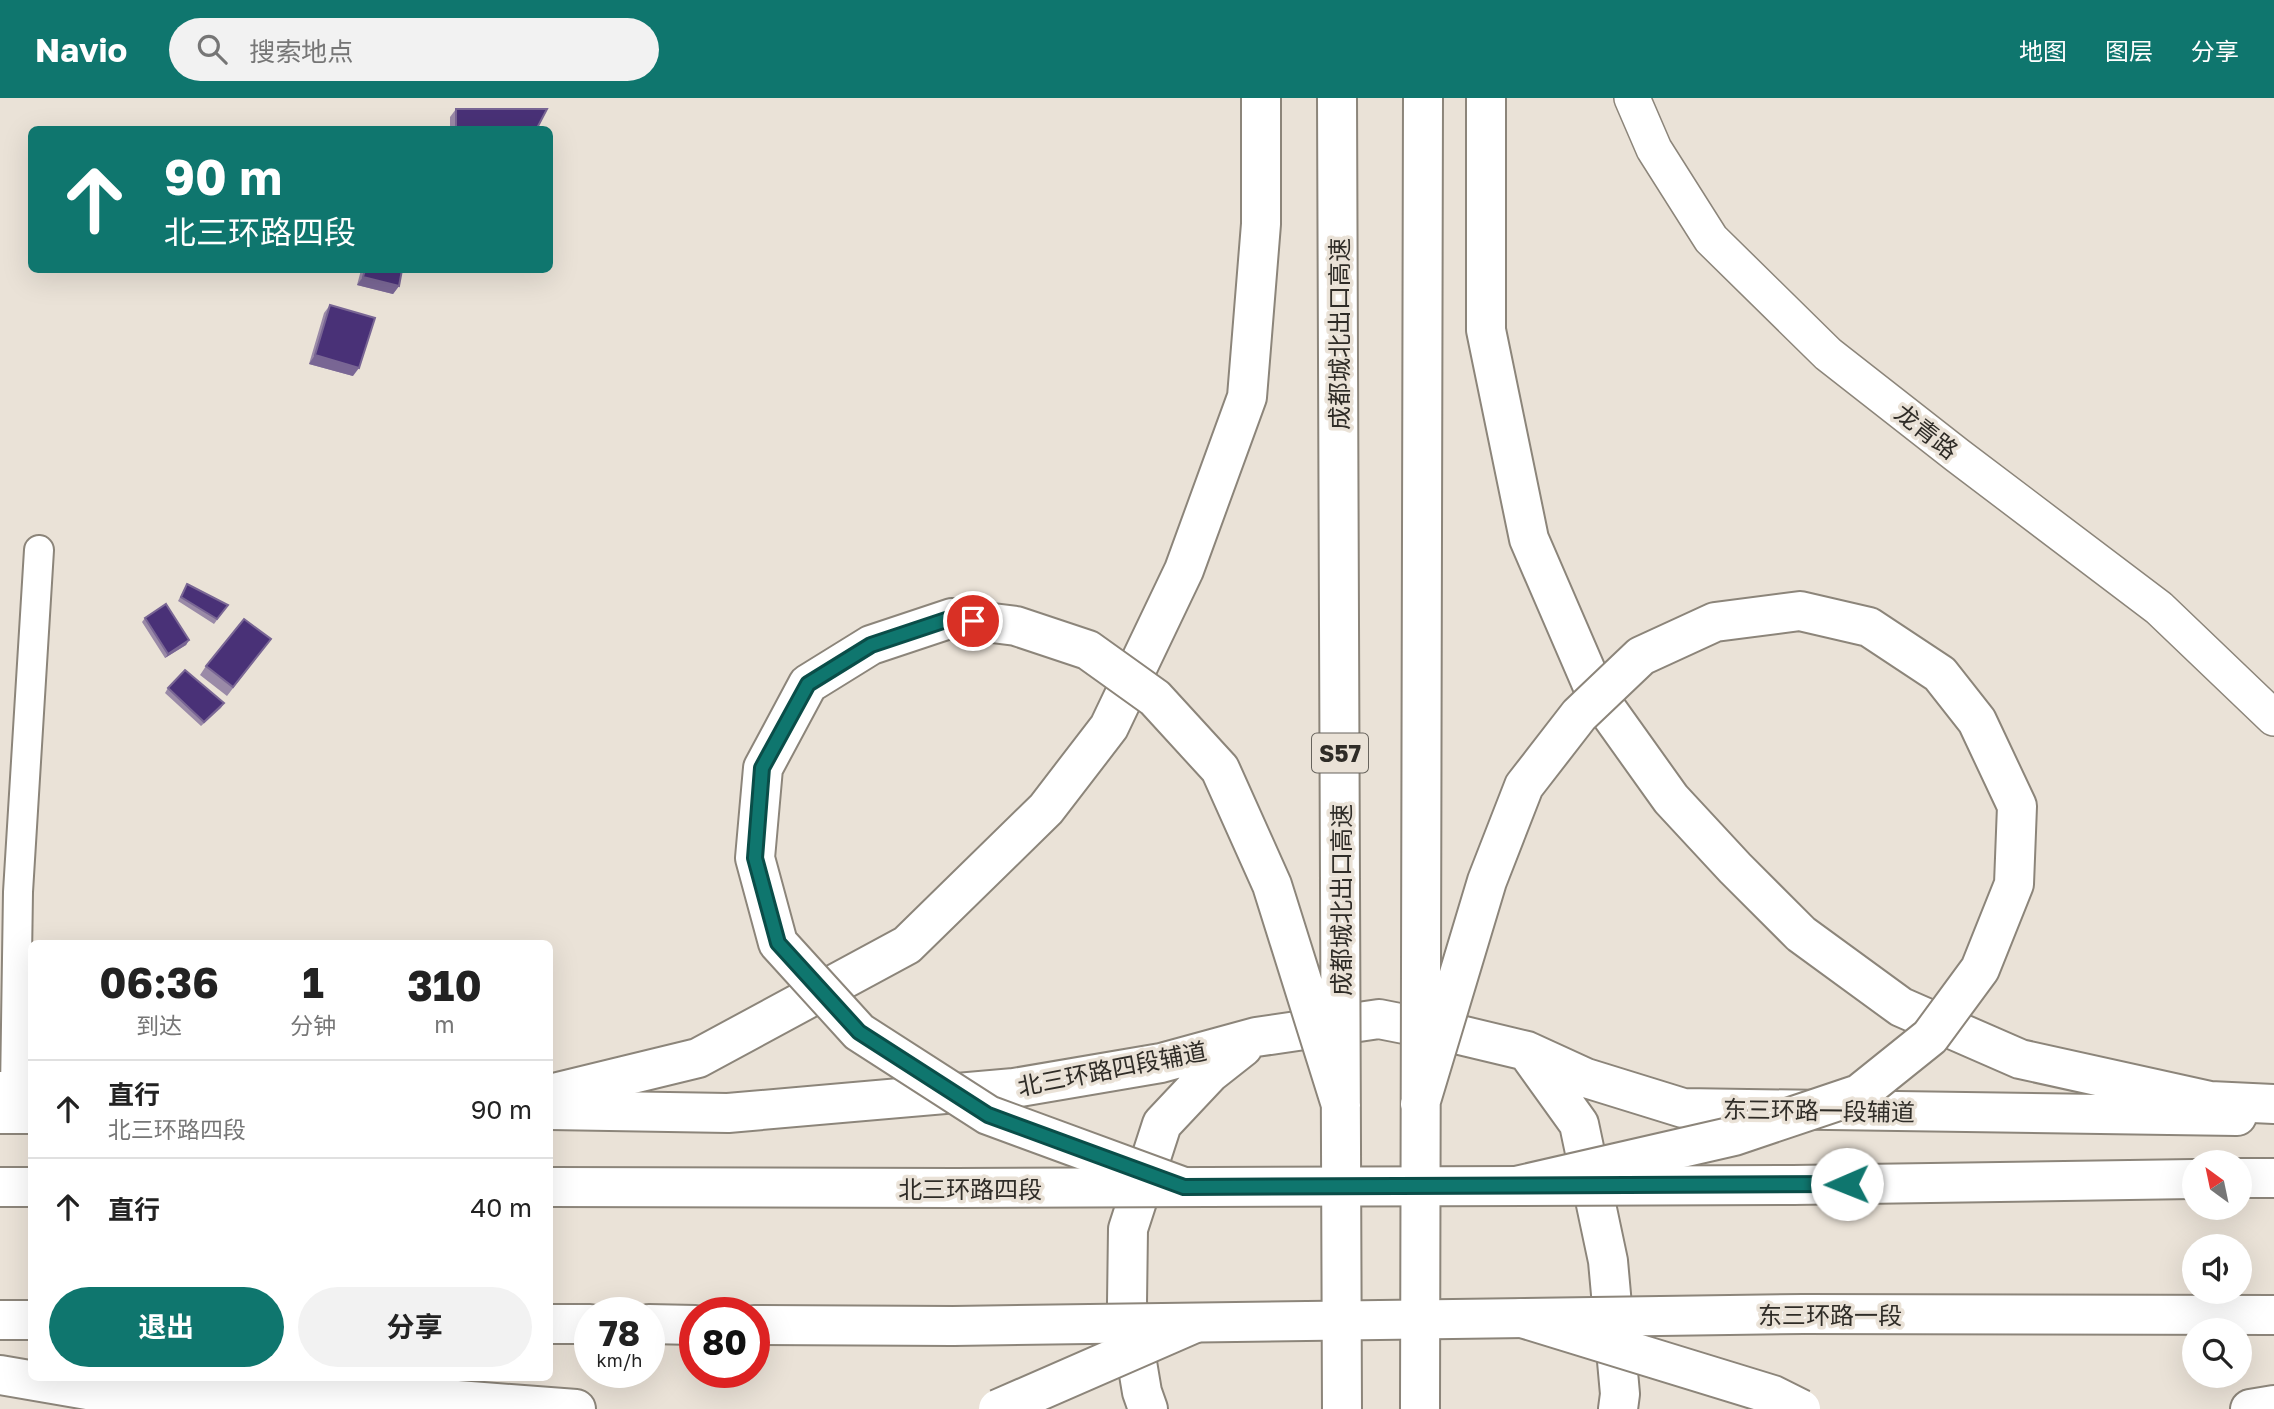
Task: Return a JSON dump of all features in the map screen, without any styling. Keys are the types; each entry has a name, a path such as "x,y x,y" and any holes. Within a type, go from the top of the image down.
{"main road":[{"path":"553,1093 698,1058 907,945 1046,809 1109,727 1184,570 1247,397 1261,224 1261,98"},
{"name":"成都城北出口高速","path":"1337,98 1342,1409"},
{"path":"1420,1409 1423,98"},
{"path":"1486,98 1486,330 1529,539 1596,694 1671,799 1735,868 1801,933 1901,1007 2020,1059 2210,1101 2274,1104"},
{"path":"1420,1104 1487,881 1524,786 1579,715 1640,656 1715,622 1800,611 1869,627 1940,674 1977,721 2017,806 2014,884 1980,969 1930,1037 1858,1094 1734,1136 1516,1186"},
{"path":"1184,1187 988,1115 859,1032 778,943 755,858 762,768 808,684 871,645 952,618 1016,626 1088,650 1155,698 1220,769 1272,885 1341,1105"},
{"name":"北三环路四段辅道","path":"553,1110 728,1113 1014,1088 1161,1063 1256,1037 1378,1019"},
{"name":"东三环路一段辅道","path":"1378,1019 1527,1051 1586,1078 1683,1108 2274,1116"},
{"path":"1149,1409 1142,1392 1128,1303 1128,1229 1161,1124 1210,1073 1256,1037"},
{"path":"1527,1051 1579,1124 1608,1261 1620,1394 1618,1409"},
{"path":"2252,1178 2274,1178"},
{"path":"1516,1186 2182,1179"},
{"name":"北三环路四段","path":"553,1186 1516,1186"},
{"path":"0,1187 28,1187"},
{"name":"东三环路一段","path":"1195,1323 1804,1314 2274,1315"},
{"path":"1522,1318 1773,1395 1801,1409"},
{"path":"0,1320 28,1320"},
{"path":"770,1325 1195,1323"},
{"path":"998,1409 1195,1323"},
{"path":"553,1324 574,1324"},
{"path":"0,1375 28,1380"},
{"path":"35,1381 99,1392 444,1399 576,1409"},
{"path":"2250,1409 2274,1405"}],"street":[{"name":"龙青路","path":"1632,98 1654,149 1712,239 1828,354 2159,608 2274,718"},
{"path":"16,1100 18,892 39,550"}],"building":[{"path":"456,109 547,109 538,126 456,126"},
{"path":"364,273 401,273 399,286 363,277"},
{"path":"330,305 375,318 359,368 315,355"},
{"path":"187,584 228,605 217,619 181,597"},
{"path":"166,604 189,640 168,654 145,618"},
{"path":"244,619 271,639 233,687 206,666"},
{"path":"185,670 224,703 204,722 168,688"}],"route":[{"path":"973,621 952,618 871,645 808,684 762,768 755,858 778,943 859,1032 988,1115 1184,1187 1847,1184"}]}
